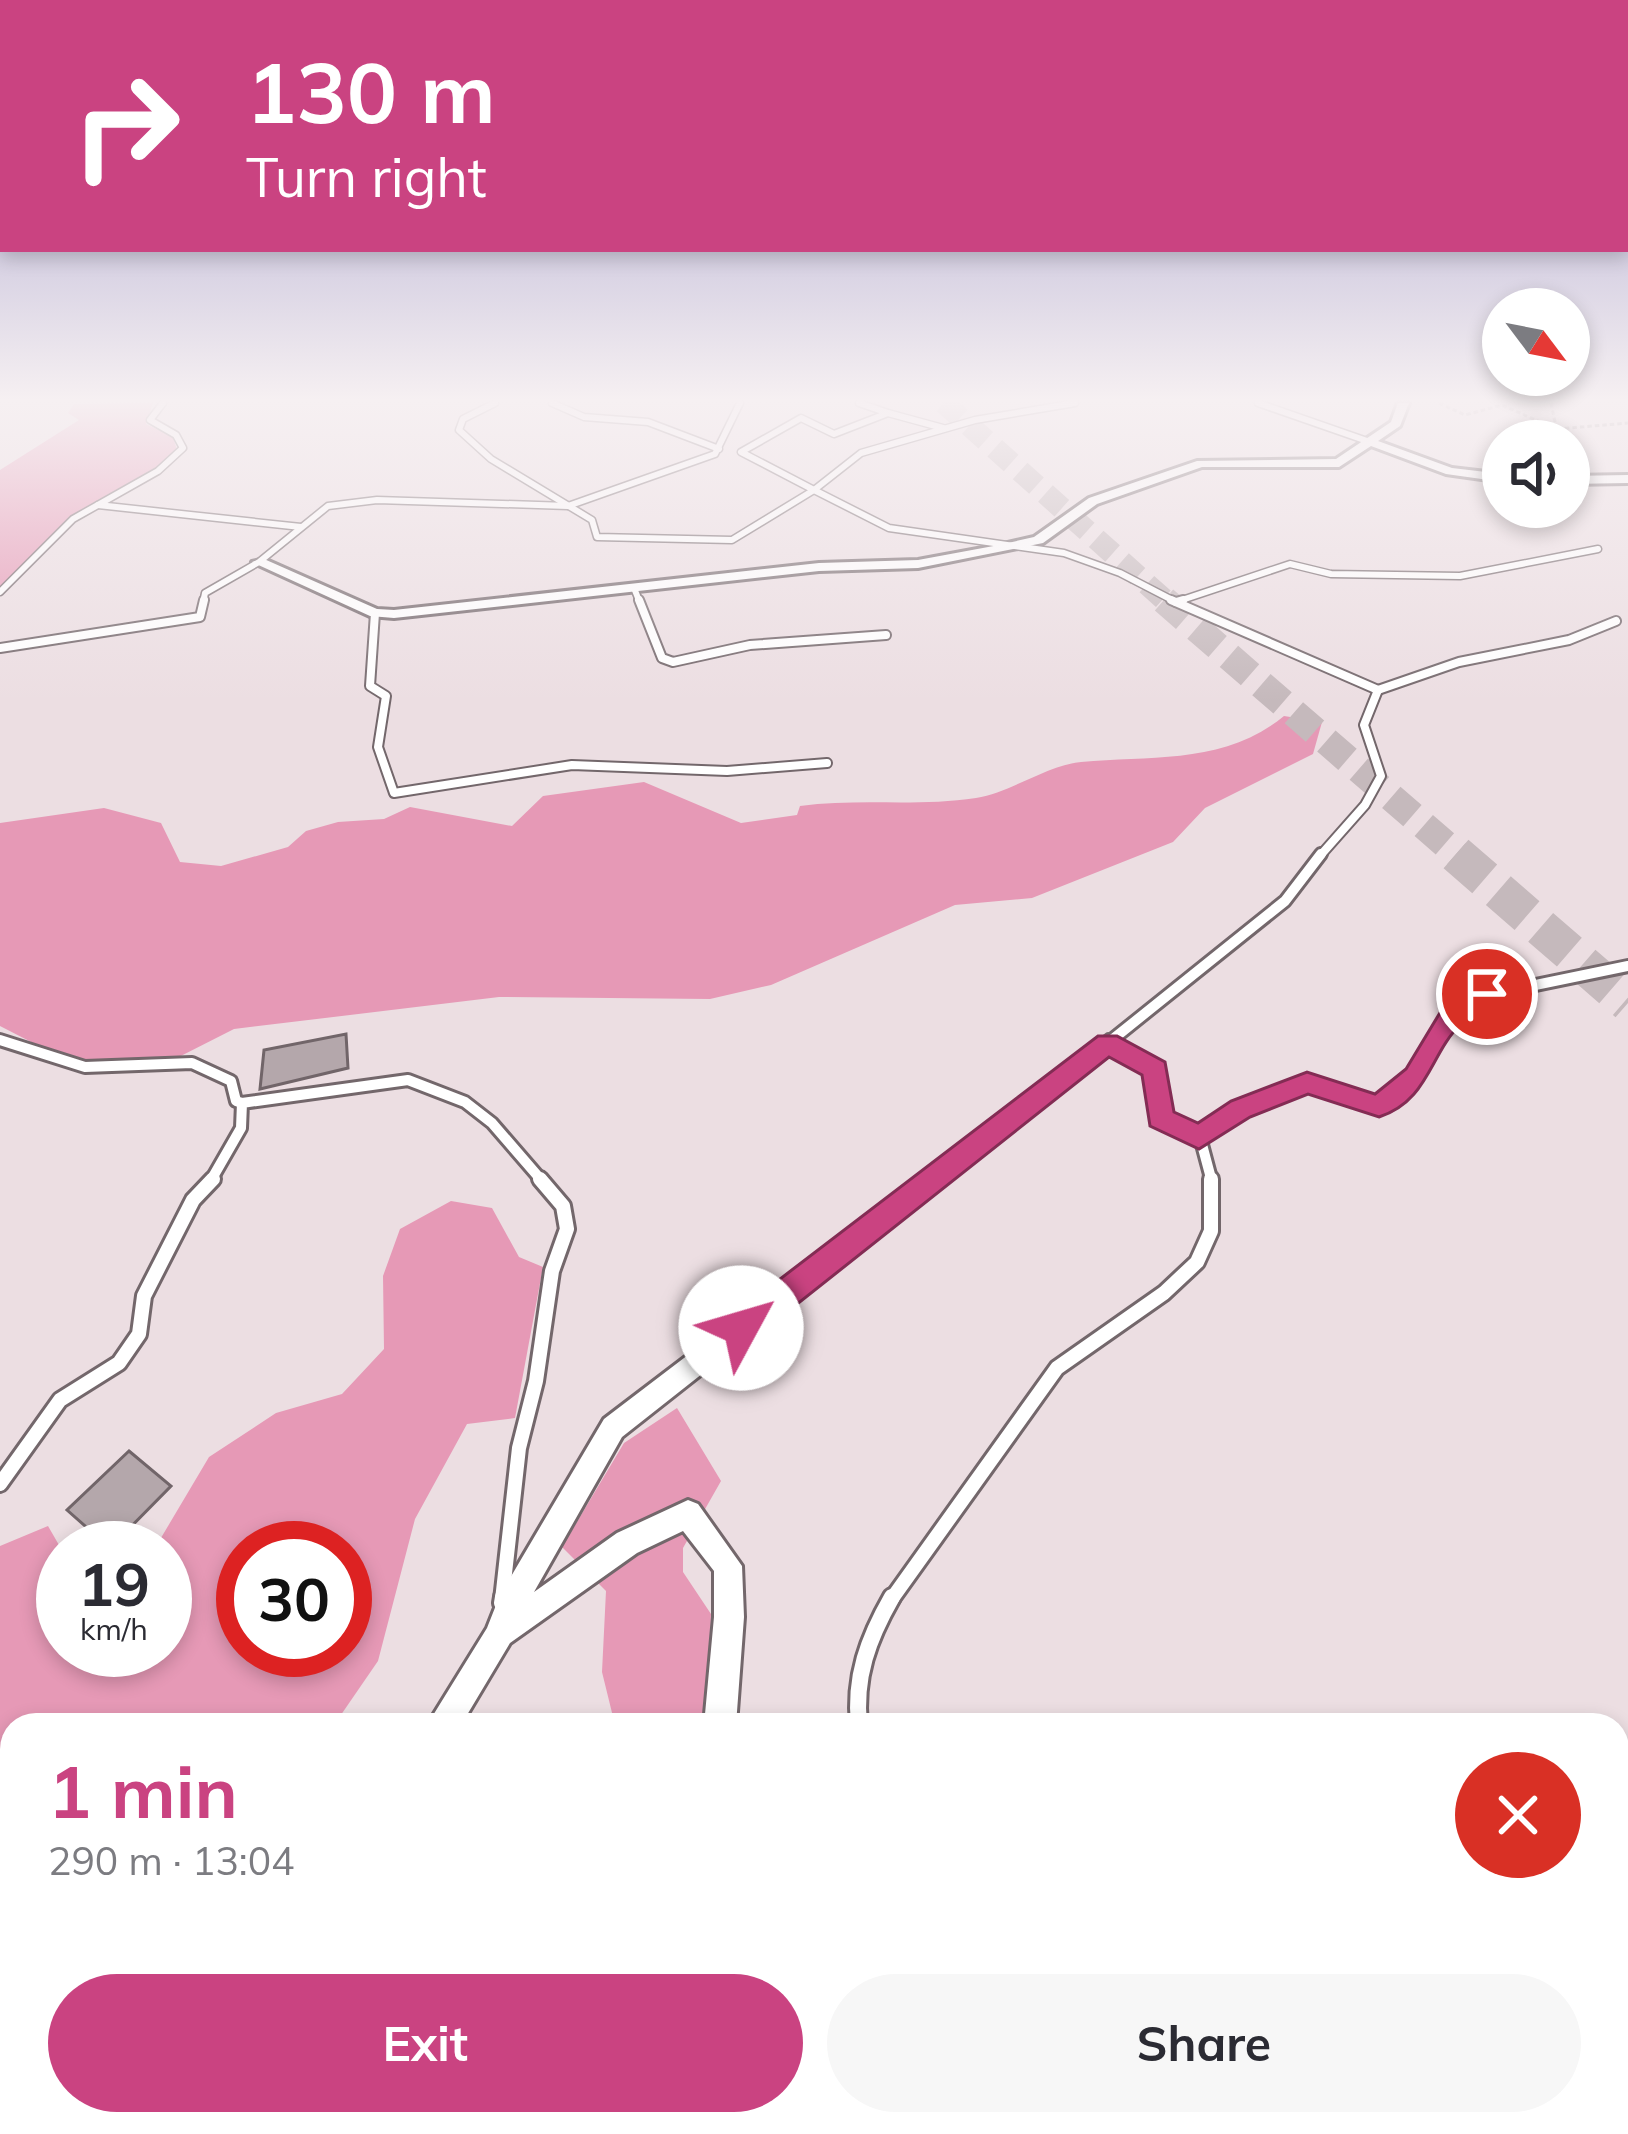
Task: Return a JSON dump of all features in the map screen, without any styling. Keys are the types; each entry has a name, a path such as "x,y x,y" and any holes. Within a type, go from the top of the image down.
{"street":[{"path":"260,562 375,613 819,567 918,564 1051,535 1092,503"},
{"path":"499,1637 510,1605 614,1428 1108,1043"},
{"path":"451,1713 514,1619 627,1543 688,1514 728,1566 722,1713"}],"lane":[{"path":"0,592 74,518 102,503"},
{"path":"0,648 200,617 205,593 260,562 328,506 356,503"},
{"path":"459,503 577,503"},
{"path":"562,503 592,520 597,537 732,540 793,503"},
{"path":"835,503 860,517 914,535 1061,548 1121,571 1176,602 1378,691"},
{"path":"98,505 302,526"},
{"path":"1176,602 1290,564 1331,574 1460,576 1598,549"},
{"path":"634,588 662,658 673,662 750,645 886,635"},
{"path":"375,613 370,686 386,696 379,747 394,794 572,765 727,771 827,763"},
{"path":"854,1713 859,1669 891,1597 1062,1362 1141,1309 1205,1250 1213,1227 1211,1169 1199,1137 1160,1118 1155,1070 1108,1043 1285,901 1365,805 1381,776 1364,724 1378,691 1425,671 1492,653 1568,644 1616,622"},
{"path":"1199,1137 1240,1109 1307,1083 1379,1106 1416,1076 1450,1018 1487,994 1628,966"},
{"path":"0,1040 85,1067 192,1064 231,1081 241,1128 220,1172 194,1200 144,1296 139,1334 118,1363 60,1400 0,1484"},
{"path":"238,1098 408,1080 465,1102 492,1123 563,1206 567,1229 552,1270 536,1381 519,1448 499,1637"}],"shaded area":[{"path":"0,503 95,503 80,511 0,588"},
{"path":"1284,716 1322,722 1313,754 1205,808 1173,842 1032,898 955,905 771,985 710,999 499,997 234,1029 165,1064 76,1065 0,1026 0,823 104,808 161,823 180,862 221,866 288,847 306,831 338,822 384,819 410,807 512,826 543,796 644,782 741,823 797,815 800,806 976,798 1068,764 1212,750 1261,732"},
{"path":"451,1201 492,1208 519,1257 543,1267 515,1418 467,1424 415,1519 372,1670 372,1521 216,1521 216,1677 367,1677 342,1713 0,1713 0,1546 36,1531 36,1677 192,1677 192,1521 171,1521 209,1457 276,1413 342,1394 384,1349 383,1276 400,1229"},
{"path":"677,1408 721,1481 683,1548 683,1572 711,1614 709,1713 612,1713 602,1672 606,1591 562,1547 624,1443"}],"building":[{"path":"346,1034 348,1068 260,1089 264,1050"},
{"path":"129,1451 171,1486 137,1521 79,1521 67,1510"}],"tunnel":[{"path":"1056,503 1168,603"},
{"path":"1164,600 1460,857"},
{"path":"1456,854 1628,1003"}],"route":[{"path":"741,1328 1108,1043 1155,1070 1160,1118 1199,1137 1240,1109 1307,1083 1379,1106 1416,1076 1450,1018 1487,994"}]}
